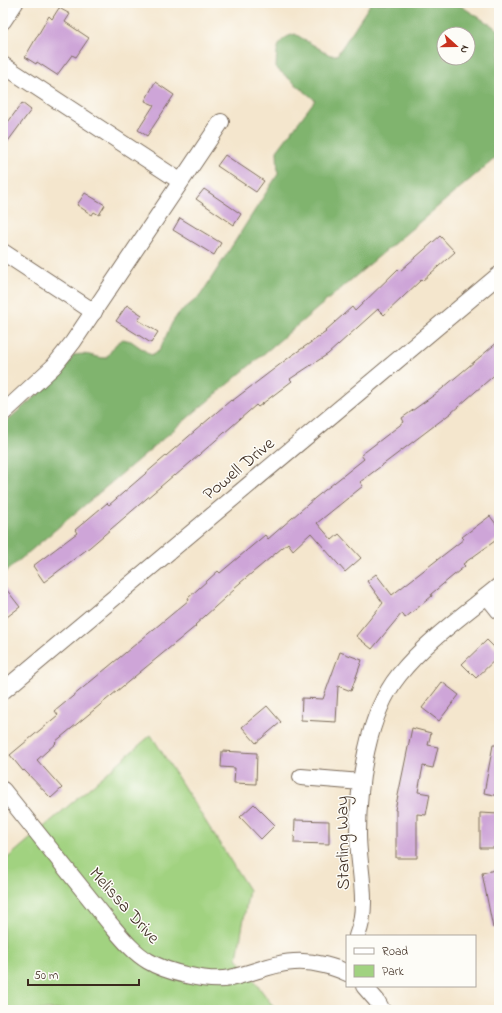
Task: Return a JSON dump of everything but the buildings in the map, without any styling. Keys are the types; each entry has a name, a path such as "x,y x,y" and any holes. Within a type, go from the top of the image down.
{"street":[{"path":"3,22 15,3"},
{"path":"3,65 180,181"},
{"path":"3,413 54,366 94,312 180,181 221,122"},
{"path":"3,252 94,312"},
{"name":"Powell Drive","path":"3,691 499,275"},
{"path":"493,591 499,611"},
{"name":"Starling Way","path":"357,935 362,914 363,888 358,834 361,782 373,728 383,698 399,674 425,647 493,591"},
{"path":"301,777 361,782"},
{"name":"Melissa Drive","path":"3,790 111,925 129,946 148,961 176,972 201,978 229,978 284,962 309,961 345,967"},
{"path":"365,987 377,1001 382,1010"}],"green space":[{"path":"371,3 456,3 499,30 499,155 3,574 3,424 58,377 74,355 84,354 106,358 116,344 123,339 131,341 151,355 159,351 172,323 178,314 200,296 278,174 277,151 315,100 276,68 277,51 280,42 288,36 295,34 330,55 337,55"},
{"path":"151,735 249,890 237,958 276,1010 3,1010 3,862"}]}
